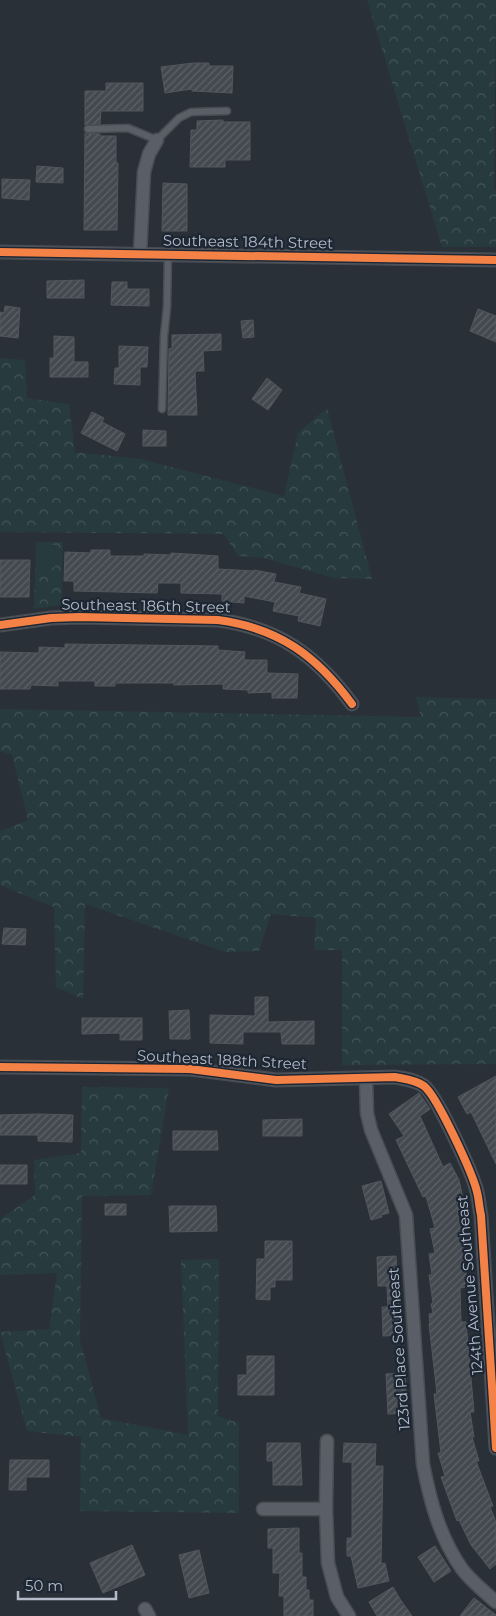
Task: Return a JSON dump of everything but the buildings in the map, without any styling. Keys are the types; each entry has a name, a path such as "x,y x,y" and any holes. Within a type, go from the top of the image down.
{"street":[{"path":"140,254 144,172 149,154 157,140"},
{"name":"Southeast 184th Street","path":"0,252 496,260"},
{"name":"Southeast 186th Street","path":"0,625 79,616 218,620 240,623 285,641 317,664 352,704"},
{"name":"Southeast 188th Street","path":"0,1067 190,1069 276,1080 395,1077 412,1080"},
{"name":"123rd Place Southeast","path":"366,1078 367,1113 371,1130 406,1215 423,1464 428,1492 441,1529 463,1571 496,1602"},
{"name":"124th Avenue Southeast","path":"412,1080 423,1085 432,1093 463,1156 477,1191 496,1448"},
{"path":"327,1441 326,1510 328,1563 337,1597 349,1616"},
{"path":"262,1509 326,1510"}],"lane":[{"path":"88,129 128,128 157,140 179,118 191,112 227,111"},
{"path":"162,409 164,336 168,307 168,255"}],"green space":[{"path":"367,0 496,0 494,190 496,190 496,247 442,247"},
{"path":"0,358 25,360 27,398 69,404 75,452 140,459 284,496 298,433 327,408 372,579 334,578 264,558 238,556 224,534 0,532"},
{"path":"36,542 63,542 62,605 34,609"},
{"path":"38,545 56,545 55,567 38,566"},
{"path":"416,697 496,699 496,1064 342,1065 342,950 314,950 316,918 271,914 259,951 225,952 85,904 83,999 56,987 54,907 0,885 0,831 28,820 12,755 0,751 0,709 421,717"},
{"path":"82,1087 169,1088 151,1195 82,1196 80,1340 101,1418 188,1435 181,1260 219,1259 218,1416 239,1423 239,1513 80,1511 81,1437 27,1431 0,1332 49,1329 57,1273 0,1275 0,1219 35,1195 34,1160 81,1153"}],"cycle path":[{"path":"0,252 496,260"},
{"path":"0,625 51,618 79,617 218,620 240,624 277,637 310,658 324,671 352,704"},
{"path":"0,1067 190,1069 276,1080 395,1077 414,1081 424,1086 437,1104 454,1136 478,1195 481,1215 496,1448"}]}
